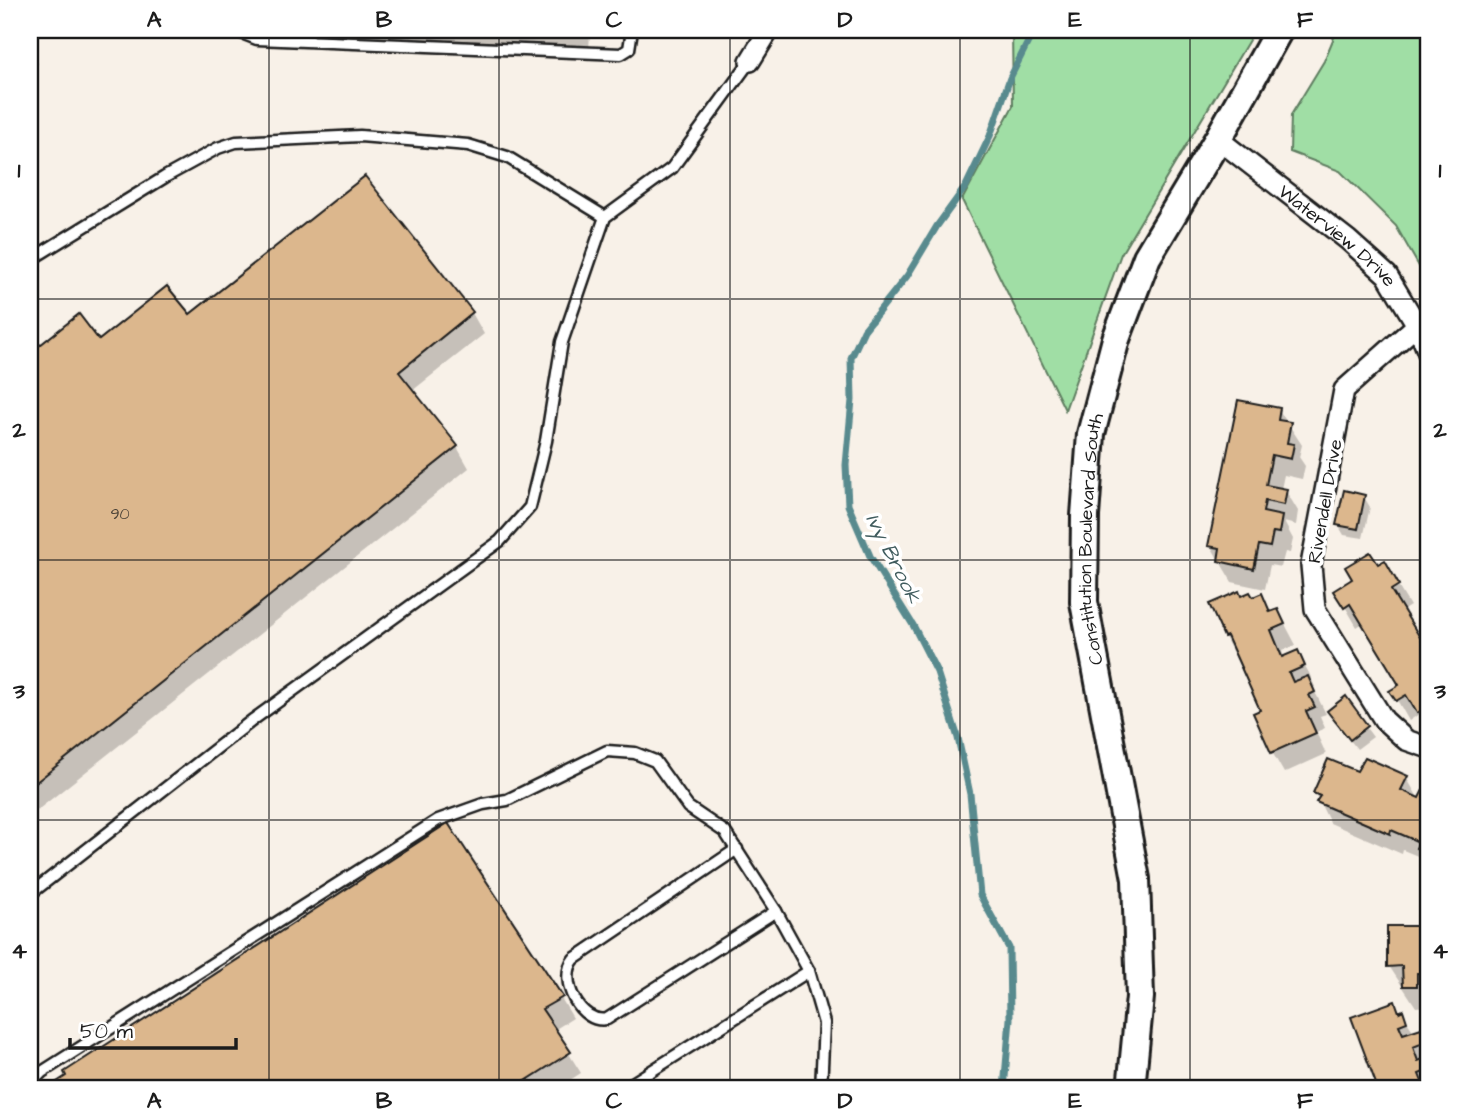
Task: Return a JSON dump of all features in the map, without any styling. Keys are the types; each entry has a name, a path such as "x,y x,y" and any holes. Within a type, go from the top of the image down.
{"main road":[{"name":"Constitution Boulevard South","path":"1131,1089 1140,997 1136,879 1084,602 1085,516 1091,434 1116,339 1147,257 1279,30"}],"street":[{"path":"750,61 769,30"},
{"name":"Waterview Drive","path":"1218,139 1348,240 1387,275 1417,325 1429,355"},
{"name":"Rivendell Drive","path":"1417,325 1344,390 1311,565 1315,609 1384,720 1406,740 1429,748"}],"lane":[{"path":"234,30 257,39 621,54 629,49 632,30"},
{"path":"30,894 254,719 500,541 530,507 546,442 562,342 605,217 672,168 750,61"},
{"path":"30,260 165,177 218,148 236,142 360,136 468,145 507,157 605,217"},
{"path":"30,1084 42,1072 438,820 483,804 507,800 607,751 635,752 655,761 688,807 725,832 737,849 809,971 824,1023 821,1089"},
{"path":"737,849 573,959 568,966 568,986 587,1015 599,1021 607,1019 776,911"},
{"path":"623,1089 809,971"}],"green space":[{"path":"1012,30 1255,30 1121,254 1065,410 962,200 1013,106"},
{"path":"1337,30 1429,30 1429,284 1396,226 1340,171 1290,152 1291,115 1324,61"}],"building":[{"path":"365,176 473,312 399,372 458,446 30,787 30,353 79,314 99,340 167,286 190,314"},
{"path":"1238,400 1280,408 1278,420 1291,422 1287,443 1294,444 1291,459 1272,455 1266,485 1287,489 1284,505 1265,501 1263,512 1282,516 1279,533 1273,532 1270,547 1259,545 1254,569 1218,561 1220,548 1208,546"},
{"path":"1344,490 1365,495 1358,529 1336,525"},
{"path":"1370,552 1378,564 1385,560 1399,585 1391,590 1429,652 1429,706 1417,713 1406,695 1396,701 1389,691 1399,685 1350,604 1344,608 1333,591 1352,579 1345,567"},
{"path":"1239,591 1241,596 1250,592 1253,597 1262,593 1270,612 1278,609 1285,624 1271,630 1282,657 1298,650 1305,666 1289,673 1293,682 1308,676 1315,692 1309,695 1315,707 1306,711 1316,733 1271,753 1253,713 1260,710 1227,636 1224,637 1209,604"},
{"path":"1346,696 1368,726 1350,740 1327,711"},
{"path":"1365,757 1408,776 1401,790 1419,798 1426,784 1429,785 1429,854 1416,848 1419,842 1391,830 1390,834 1316,802 1320,796 1313,793 1328,759 1357,771"},
{"path":"448,823 563,997 542,1009 571,1052 513,1089 46,1089 66,1076 64,1072"},
{"path":"1387,926 1429,926 1429,973 1417,973 1417,986 1403,986 1402,966 1387,967"},
{"path":"1395,1001 1399,1012 1403,1010 1407,1022 1399,1025 1403,1034 1421,1028 1426,1042 1413,1047 1418,1061 1429,1057 1429,1070 1419,1074 1425,1089 1378,1089 1351,1017"}],"waterway":[{"name":"Ivy Brook","path":"1004,1089 1010,1019 1009,948 980,895 970,794 958,738 937,672 913,625 870,556 848,505 846,465 852,400 851,358 864,330 907,276 937,226 966,186 990,136 1010,78 1034,30"}]}
